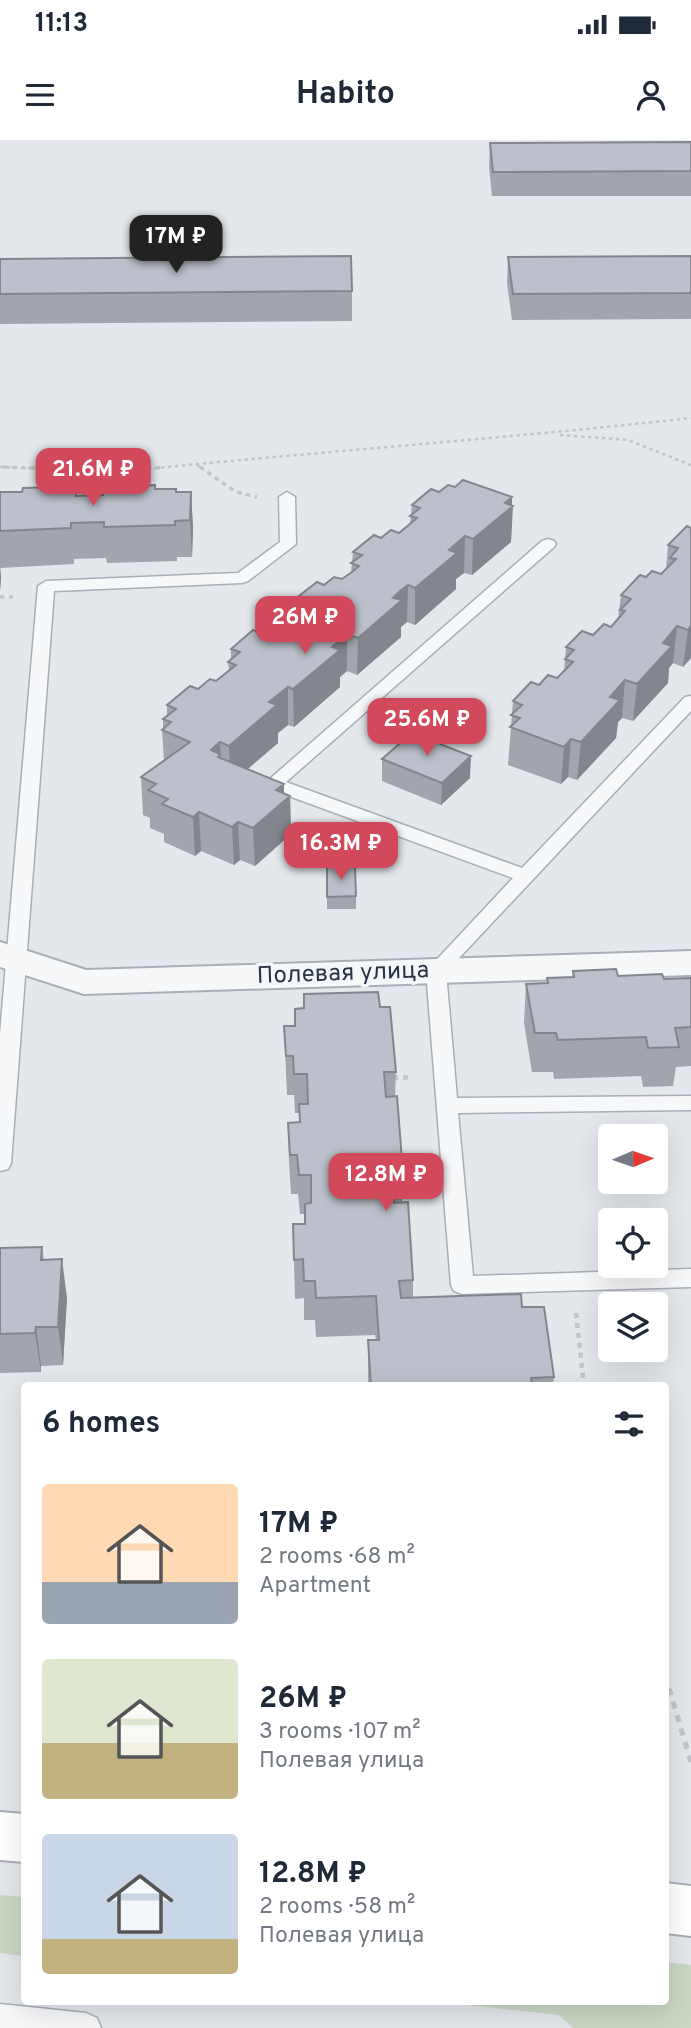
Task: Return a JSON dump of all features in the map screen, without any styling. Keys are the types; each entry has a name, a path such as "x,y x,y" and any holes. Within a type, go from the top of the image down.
{"main road":[{"path":"0,1836 21,1838"},
{"path":"669,1909 691,1911"}],"street":[{"name":"Полевая улица","path":"9,957 84,982 691,963"}],"lane":[{"path":"0,1163 9,957 46,586 242,578 288,544 287,497"},
{"path":"525,876 273,784 548,544"},
{"path":"691,701 436,971 462,1284 691,1278"},
{"path":"447,1106 691,1103"},
{"path":"0,2019 86,2028"}],"path":[{"path":"0,467 125,471 691,418"},
{"path":"548,433 628,440 691,465"},
{"path":"197,465 236,492 262,498 287,497"},
{"path":"572,1281 584,1382"},
{"path":"669,1688 691,1762"}],"green space":[{"path":"0,1895 21,1897 21,1956 0,1953"},
{"path":"669,1962 691,1965 691,2028 573,2028 559,2015 467,2005 669,2005"}],"building":[{"path":"691,142 691,171 493,172 490,143"},
{"path":"351,256 352,291 0,294 0,259"},
{"path":"691,256 691,293 513,294 508,257"},
{"path":"463,480 512,497 505,503 513,506 473,539 465,536 449,550 457,553 415,588 408,585 401,590 393,598 402,600 358,638 347,634 332,647 340,650 293,689 288,687 269,702 277,705 229,746 220,742 211,750 220,754 218,757 284,784 276,790 290,796 253,828 238,822 232,827 199,812 193,817 162,804 168,799 148,790 156,784 141,777 190,742 162,730 171,722 163,719 176,709 167,705 190,686 198,689 210,679 216,681 236,665 228,662 240,652 231,649 253,630 261,633 272,625 283,629 301,615 293,612 304,603 295,599 317,582 324,585 334,577 342,579 352,572 359,566 351,563 362,555 353,552 374,535 381,538 391,530 399,533 417,518 410,516 420,508 412,505 431,489 439,492 448,485 455,487"},
{"path":"155,485 155,489 191,492 190,520 175,521 175,525 104,527 104,522 71,523 71,528 0,531 0,492 56,487 56,491 76,491 76,496 103,495 103,490 122,490 122,486"},
{"path":"687,526 691,528 691,626 688,630 677,626 663,643 672,646 637,684 625,680 610,697 620,700 581,742 571,739 564,747 510,727 520,718 511,715 522,705 513,701 531,682 539,685 548,675 557,678 573,662 565,659 574,650 566,647 582,631 593,635 604,624 611,627 625,611 620,610 631,599 621,595 640,575 646,577 652,571 661,574 676,559 670,558 678,548 668,545"},
{"path":"412,733 471,756 442,783 382,759"},
{"path":"327,867 355,867 356,896 327,897"},
{"path":"616,969 618,976 662,974 664,979 691,978 691,1027 675,1028 679,1047 648,1048 646,1037 558,1040 556,1033 535,1033 526,984 548,983 547,978 574,977 573,971"},
{"path":"378,992 380,1007 390,1007 396,1072 384,1072 386,1097 397,1096 403,1173 391,1173 394,1203 408,1202 413,1280 399,1281 401,1298 521,1294 522,1307 544,1307 554,1377 531,1378 532,1382 371,1382 368,1340 379,1340 376,1296 316,1298 315,1281 304,1281 303,1259 294,1260 293,1224 305,1224 305,1204 311,1203 311,1175 299,1175 297,1155 290,1155 288,1123 300,1122 299,1104 308,1104 307,1074 294,1074 293,1056 286,1056 284,1026 295,1026 295,1009 304,1008 304,994"},
{"path":"42,1247 41,1260 62,1259 58,1327 36,1327 35,1333 0,1334 0,1248"}]}
